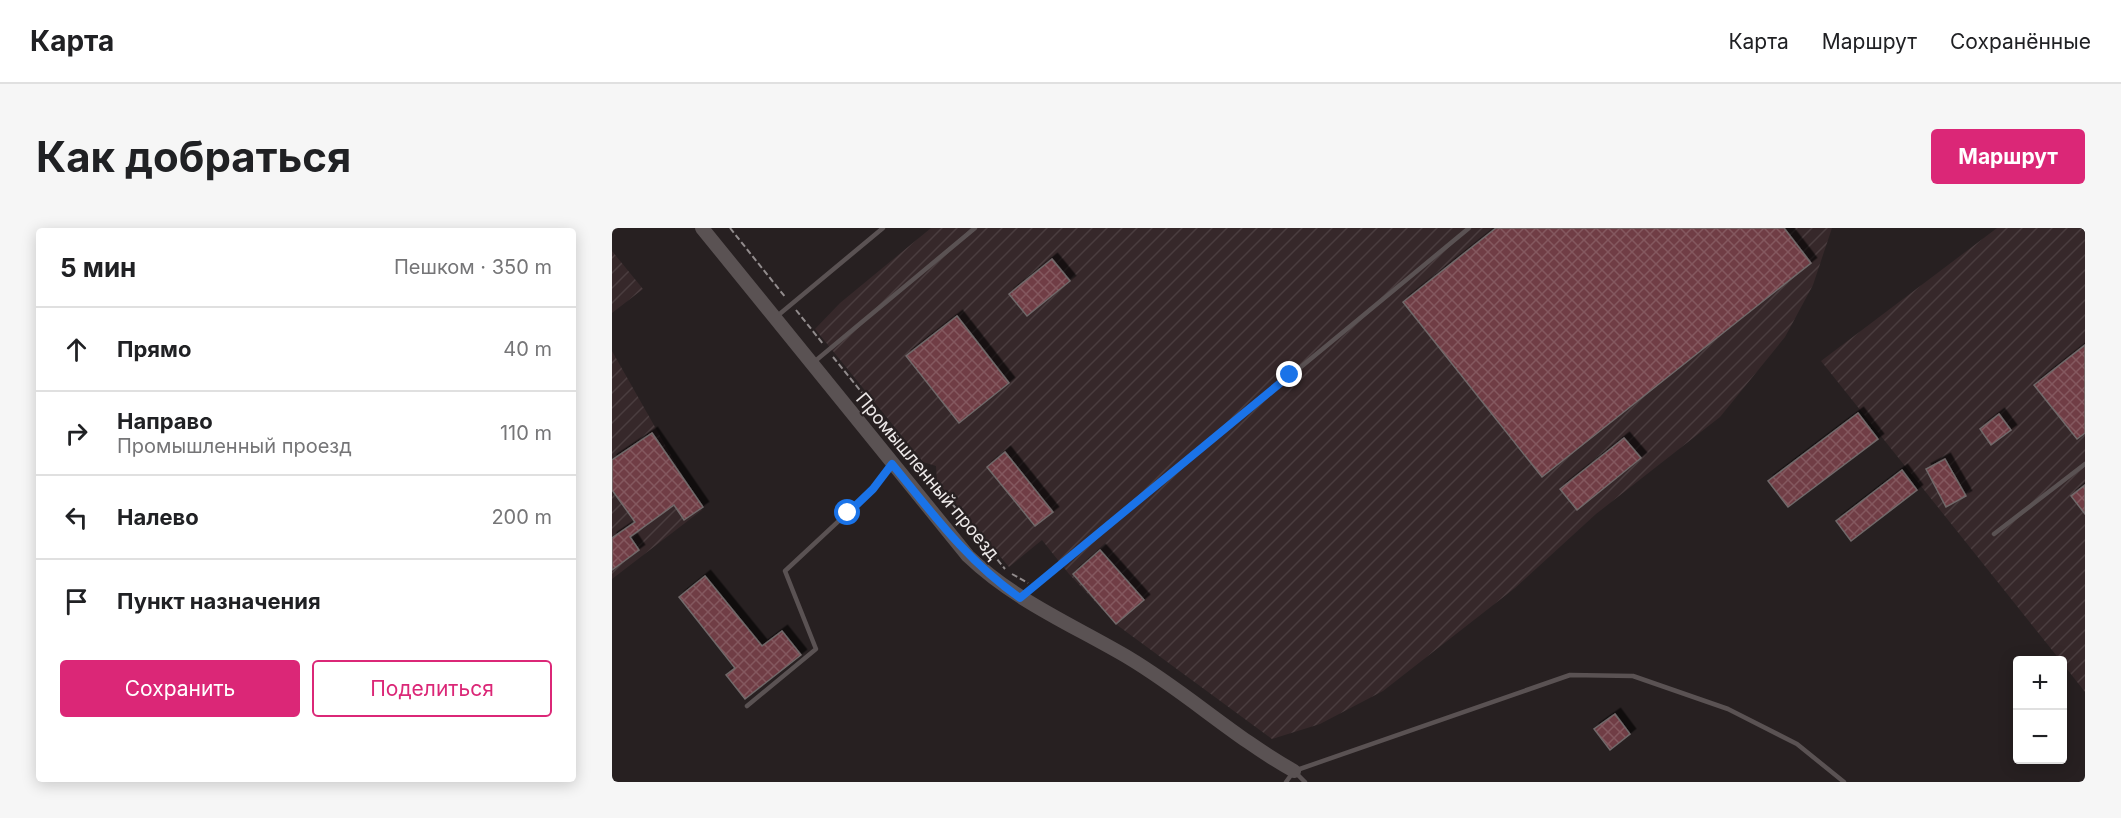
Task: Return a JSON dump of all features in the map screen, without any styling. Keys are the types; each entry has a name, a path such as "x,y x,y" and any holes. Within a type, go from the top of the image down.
{"street":[{"name":"Промышленный проезд","path":"702,228 968,556 993,579 1020,598 1129,658 1193,701 1290,776"}],"lane":[{"path":"776,317 883,228"},
{"path":"812,364 975,228"},
{"path":"1020,598 1469,228"},
{"path":"747,705 816,650 785,571 873,489 892,464"},
{"path":"1994,534 2085,464"},
{"path":"1290,776 1570,675 1633,676 1738,714 1797,744 1844,782"},
{"path":"1290,776 1305,782"}],"path":[{"path":"730,228 995,560 1008,572 1035,587"}],"shaded area":[{"path":"931,228 1832,228 1813,285 1785,337 1720,417 1596,514 1515,588 1383,691 1320,724 1272,739 1117,625 1069,574 1042,540 1009,567 937,481 936,466 923,462 815,329 840,303"},
{"path":"1997,228 2085,228 2085,692 2067,669 2067,656 2057,656 1821,361"},
{"path":"612,251 643,289 612,313"},
{"path":"612,351 702,510 612,579"}],"building":[{"path":"1496,228 1784,228 1811,263 1542,477 1403,302"},
{"path":"1052,259 1070,281 1027,316 1009,294"},
{"path":"957,316 1009,383 959,423 906,356"},
{"path":"2085,345 2085,433 2077,439 2034,385"},
{"path":"1858,413 1878,439 1788,507 1768,481"},
{"path":"1999,414 2011,430 1991,445 1980,429"},
{"path":"652,433 703,507 684,520 674,505 630,537 639,550 612,570 612,538 635,522 612,490 612,460"},
{"path":"1624,438 1641,458 1577,510 1560,489"},
{"path":"1005,452 1053,512 1035,526 987,467"},
{"path":"1945,459 1966,496 1946,507 1926,469"},
{"path":"1902,470 1917,490 1851,541 1836,521"},
{"path":"2085,485 2085,514 2071,496"},
{"path":"1100,550 1144,600 1116,624 1073,574"},
{"path":"705,576 762,646 782,631 801,655 745,699 726,675 735,668 679,597"},
{"path":"1615,714 1630,734 1610,750 1594,729"}],"route":[{"path":"848,513 873,489 892,464 968,556 993,579 1020,598 1290,375"}]}
